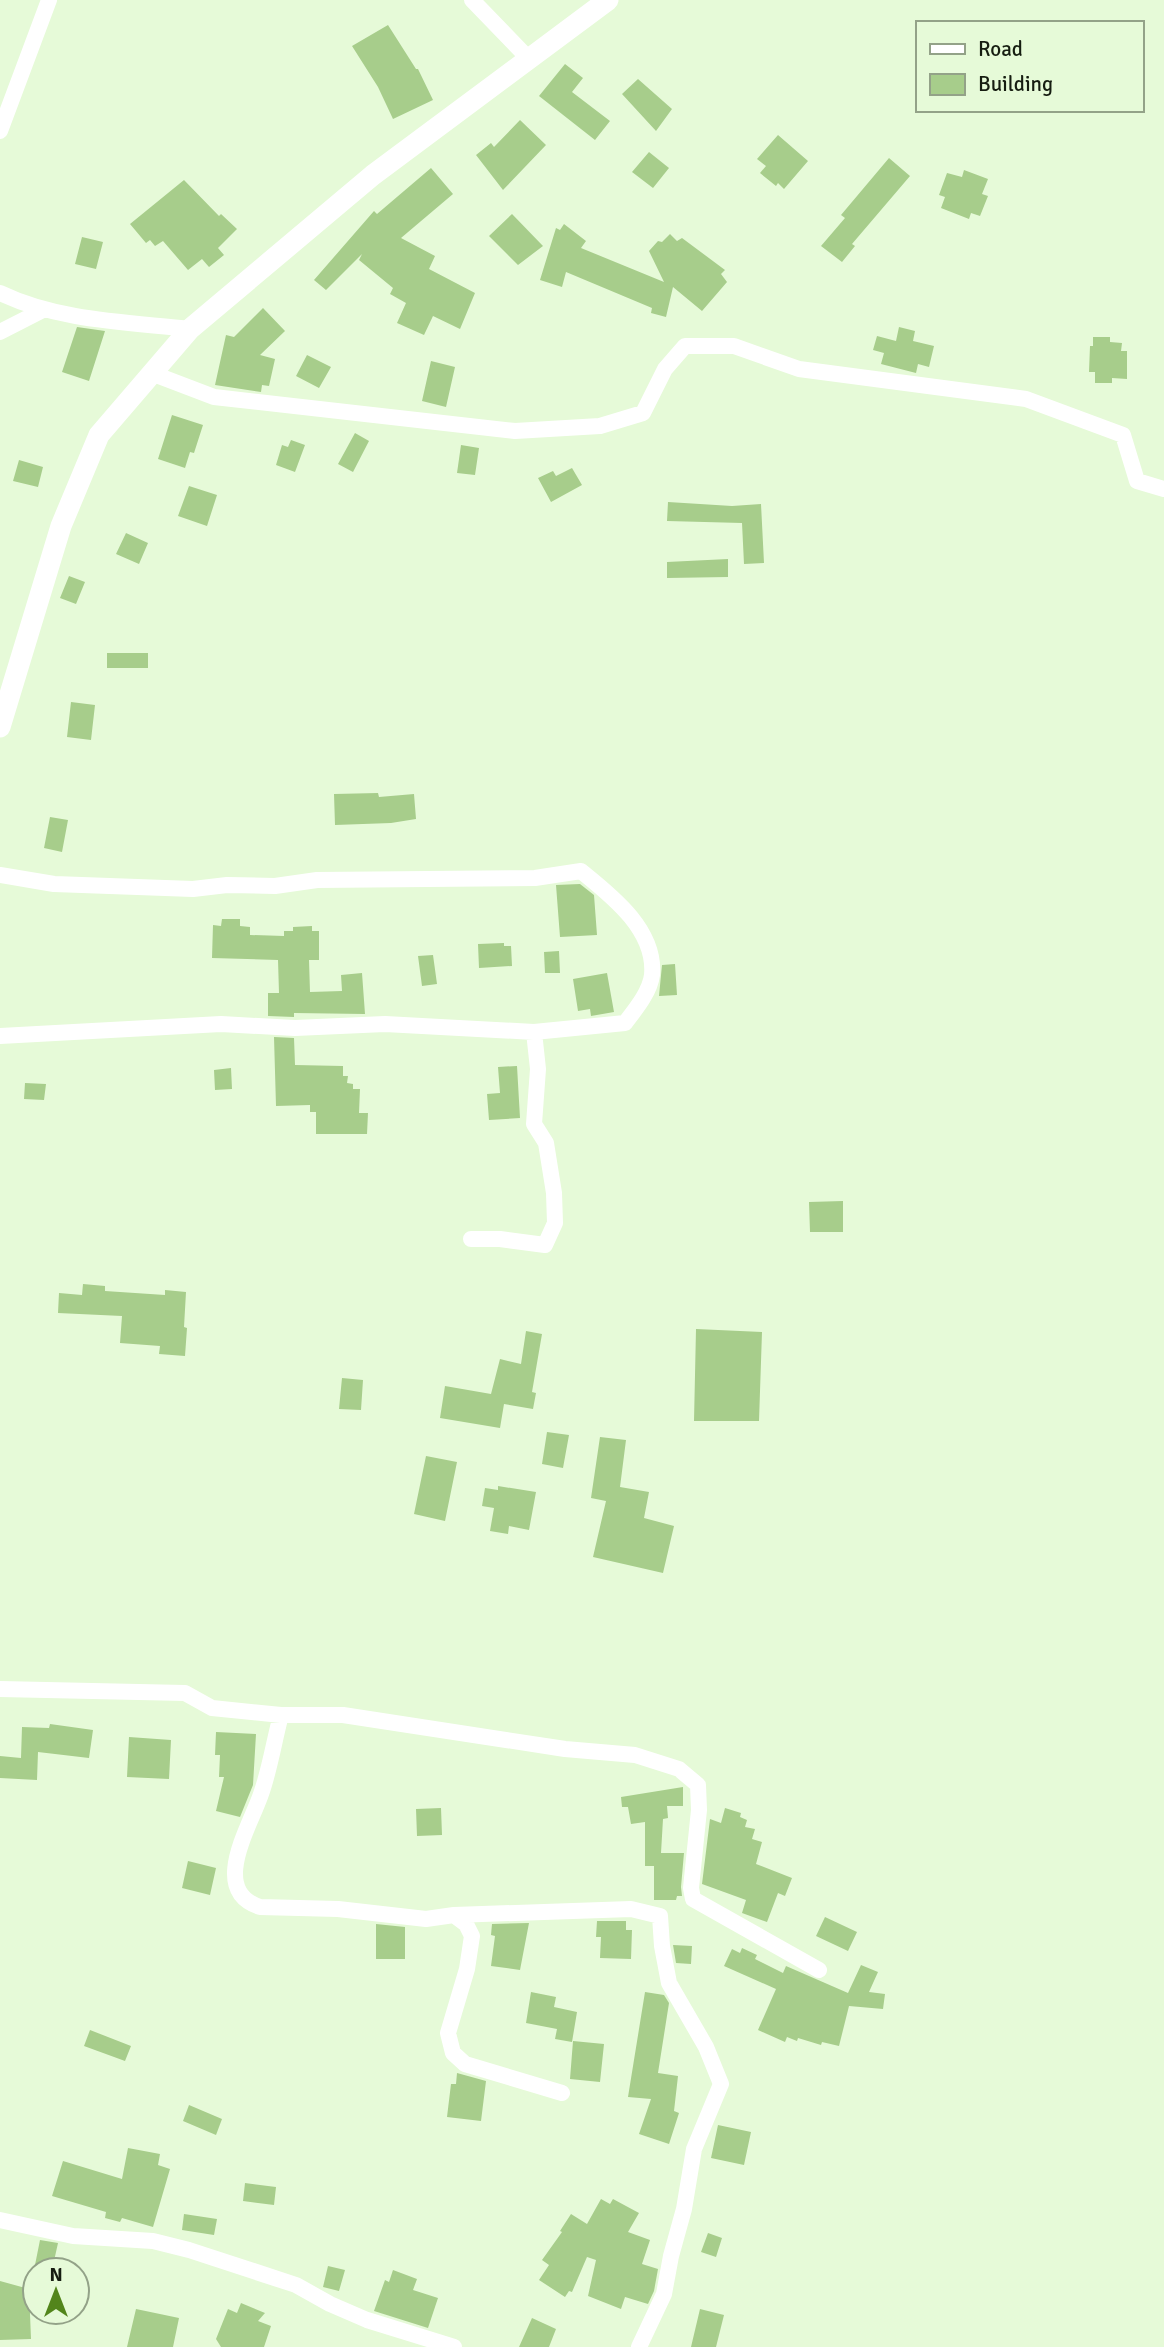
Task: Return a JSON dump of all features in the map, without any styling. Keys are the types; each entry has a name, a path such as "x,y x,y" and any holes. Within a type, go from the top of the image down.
{"street":[{"path":"0,131 49,0"},
{"path":"472,0 529,59"},
{"path":"0,727 61,526 99,435 190,329 373,175 608,0"},
{"path":"0,293 43,310 95,319 190,329"},
{"path":"0,332 43,310"},
{"path":"152,373 214,397 515,431 600,426 643,413 665,369 685,346 734,346 799,369 1026,399 1123,435 1137,481 1164,489"},
{"path":"0,875 54,884 193,889 228,885 275,886 317,880 535,878 581,871 619,901 647,941 652,976 640,1003 625,1023 534,1032 385,1024 295,1028 221,1024 0,1036"},
{"path":"471,1239 500,1239 545,1245 555,1223 554,1192 546,1143 534,1124 538,1069 534,1032"},
{"path":"0,1689 186,1693 212,1708 281,1715 343,1715 565,1749 635,1755 679,1769 698,1785 699,1810 691,1888 693,1899 820,1970"},
{"path":"281,1715 262,1792 237,1854 235,1882 240,1896 249,1903 260,1907 338,1909 426,1919 454,1915 632,1909 660,1916 662,1946 670,1983 706,2047 721,2084 694,2149 684,2209 664,2294 639,2347"},
{"path":"454,1915 466,1924 472,1936 467,1969 448,2033 453,2053 465,2064 562,2093"},
{"path":"0,2220 72,2236 153,2241 189,2250 296,2285 367,2320 454,2347"}],"building":[{"path":"388,25 418,69 433,100 393,119 378,87 352,46"},
{"path":"565,64 583,78 572,92 610,121 595,140 539,96"},
{"path":"638,79 672,109 656,131 622,94"},
{"path":"520,120 546,145 503,190 476,155 491,143 494,147"},
{"path":"778,135 808,161 784,189 760,173 766,166 757,159"},
{"path":"649,152 669,168 653,188 632,172"},
{"path":"889,158 910,176 852,244 855,246 842,262 821,246 845,218 841,215"},
{"path":"431,168 453,194 401,238 435,256 429,269 475,293 460,329 433,316 424,335 397,323 406,303 390,294 393,288 359,260 362,254 326,290 314,280 374,211 377,214"},
{"path":"964,170 988,179 982,194 988,196 980,216 971,213 969,219 941,208 945,197 939,195 947,173 962,177"},
{"path":"184,180 219,216 221,214 237,229 218,248 224,255 209,267 202,259 188,270 163,241 155,246 150,240 146,243 130,224"},
{"path":"512,214 543,246 518,265 489,236"},
{"path":"564,224 586,241 581,248 664,282 649,251 658,241 662,242 670,234 677,241 682,238 725,270 721,274 727,282 702,311 673,287 666,317 651,313 652,308 566,272 562,287 540,280 556,228 560,230"},
{"path":"82,237 103,242 96,269 75,264"},
{"path":"263,308 285,331 260,355 275,359 269,386 262,385 261,392 215,385 226,335 234,337"},
{"path":"77,327 105,331 89,381 62,372"},
{"path":"899,327 915,331 913,341 934,346 929,367 918,364 916,373 881,364 884,353 873,350 877,336 896,341"},
{"path":"1093,337 1110,337 1110,342 1122,343 1121,351 1127,351 1127,379 1112,378 1112,383 1095,383 1095,372 1089,372"},
{"path":"307,355 331,367 319,388 296,376"},
{"path":"431,361 455,367 446,407 422,401"},
{"path":"172,415 203,425 194,453 190,452 185,468 158,459"},
{"path":"355,433 369,441 353,472 338,464"},
{"path":"291,440 305,445 295,472 276,465 282,445 288,447"},
{"path":"461,445 479,448 475,475 457,473"},
{"path":"19,460 43,467 38,487 13,481"},
{"path":"572,468 582,485 551,502 538,478 553,471 556,476"},
{"path":"189,486 217,495 207,526 178,516"},
{"path":"668,502 732,506 761,504 764,563 744,564 742,523 667,521"},
{"path":"126,533 148,543 139,564 116,554"},
{"path":"728,559 728,577 667,578 667,562"},
{"path":"69,576 85,582 76,604 60,598"},
{"path":"107,653 148,653 148,668 107,668"},
{"path":"71,702 95,705 91,740 67,737"},
{"path":"378,793 379,797 414,794 416,819 391,823 335,825 334,794"},
{"path":"50,817 68,820 62,852 44,848"},
{"path":"580,884 594,895 597,935 560,937 556,885"},
{"path":"222,919 240,919 240,926 250,927 250,935 284,936 284,931 293,931 293,927 312,926 312,931 319,931 319,960 309,960 310,992 342,991 341,975 362,973 365,1014 294,1013 294,1017 268,1016 268,993 279,993 278,960 212,958 213,925 221,926"},
{"path":"504,943 504,946 511,946 512,966 479,968 478,944"},
{"path":"559,951 560,973 545,973 544,952"},
{"path":"433,955 437,984 422,986 418,956"},
{"path":"675,964 677,995 659,996 662,965"},
{"path":"607,973 614,1012 591,1016 590,1009 578,1011 573,979"},
{"path":"274,1037 294,1038 295,1065 343,1066 343,1076 348,1076 347,1083 353,1084 353,1089 360,1089 359,1113 368,1113 367,1134 316,1134 316,1112 310,1112 310,1105 276,1106"},
{"path":"517,1066 520,1118 489,1120 487,1094 500,1093 498,1067"},
{"path":"231,1068 232,1089 215,1090 214,1070"},
{"path":"25,1083 46,1084 44,1100 24,1099"},
{"path":"843,1201 843,1232 810,1232 809,1202"},
{"path":"83,1284 105,1286 105,1291 165,1295 165,1290 186,1292 185,1356 159,1354 160,1346 120,1343 122,1316 58,1313 59,1293 82,1295"},
{"path":"696,1329 762,1332 759,1421 694,1421"},
{"path":"526,1331 542,1334 532,1392 536,1393 533,1409 504,1404 500,1428 440,1418 445,1386 491,1394 500,1359 521,1364"},
{"path":"342,1378 363,1380 361,1410 339,1409"},
{"path":"547,1432 569,1435 563,1468 542,1464"},
{"path":"600,1437 626,1440 620,1487 649,1492 644,1518 674,1526 663,1573 593,1557 606,1501 591,1498"},
{"path":"426,1456 457,1462 445,1521 414,1514"},
{"path":"498,1486 536,1492 529,1530 509,1526 508,1534 490,1531 494,1508 482,1506 485,1488 498,1490"},
{"path":"50,1724 93,1730 89,1758 38,1752 37,1780 0,1778 0,1756 21,1758 22,1727 49,1728"},
{"path":"216,1732 256,1734 253,1785 240,1817 216,1811 224,1777 219,1777 220,1755 215,1755"},
{"path":"129,1737 171,1740 169,1779 127,1777"},
{"path":"683,1787 683,1806 667,1806 668,1818 663,1819 661,1853 684,1853 682,1896 677,1896 676,1900 654,1900 654,1866 645,1866 645,1822 631,1824 628,1807 622,1807 621,1797"},
{"path":"441,1808 442,1835 417,1836 416,1809"},
{"path":"725,1808 741,1813 740,1817 747,1820 745,1827 755,1829 752,1839 762,1842 756,1864 792,1878 785,1896 778,1893 767,1922 742,1913 746,1900 702,1884 710,1819 721,1823"},
{"path":"188,1861 216,1868 210,1895 182,1888"},
{"path":"825,1917 857,1932 848,1951 816,1936"},
{"path":"597,1921 626,1921 626,1930 632,1930 631,1959 600,1958 601,1937 596,1937"},
{"path":"529,1923 520,1970 491,1966 495,1936 491,1935 492,1924"},
{"path":"376,1924 405,1927 405,1959 376,1959"},
{"path":"673,1945 692,1946 691,1964 676,1963"},
{"path":"742,1948 757,1955 755,1959 783,1973 786,1966 848,1993 861,1965 878,1972 869,1992 885,1994 883,2009 849,2006 839,2046 822,2042 821,2045 798,2038 797,2041 787,2037 785,2042 758,2030 776,1989 724,1966 732,1949 740,1953"},
{"path":"531,1992 556,1997 554,2007 577,2012 572,2042 555,2039 557,2029 526,2023"},
{"path":"645,1992 664,1995 669,2003 658,2073 678,2076 674,2111 679,2113 669,2144 639,2134 651,2099 628,2097"},
{"path":"90,2030 131,2046 125,2061 84,2046"},
{"path":"573,2041 604,2044 600,2082 570,2079"},
{"path":"457,2073 486,2081 481,2121 447,2117 451,2084 456,2084"},
{"path":"189,2105 222,2119 216,2135 183,2121"},
{"path":"718,2125 751,2132 744,2165 711,2158"},
{"path":"128,2148 160,2154 158,2165 170,2169 153,2227 122,2218 120,2222 105,2218 106,2212 52,2196 63,2161 122,2179"},
{"path":"245,2183 276,2187 274,2205 243,2201"},
{"path":"601,2199 610,2204 613,2199 639,2213 628,2232 650,2240 642,2264 658,2269 654,2291 648,2304 625,2297 621,2309 588,2296 596,2260 587,2257 572,2292 569,2291 565,2297 539,2280 549,2265 542,2260 571,2214 587,2224"},
{"path":"184,2214 217,2219 214,2235 182,2230"},
{"path":"708,2233 722,2238 716,2257 701,2252"},
{"path":"40,2240 58,2243 55,2256 37,2256"},
{"path":"328,2266 345,2270 339,2291 323,2287"},
{"path":"393,2270 417,2279 413,2290 438,2298 428,2328 374,2311 385,2280 389,2282"},
{"path":"0,2281 21,2287 21,2326 30,2326 31,2339 0,2340"},
{"path":"241,2303 265,2313 258,2321 271,2326 264,2347 221,2347 216,2339 228,2309 237,2313"},
{"path":"136,2309 179,2318 173,2347 127,2347"},
{"path":"700,2309 724,2315 716,2347 691,2347"},
{"path":"532,2318 556,2329 549,2347 519,2347"}]}
